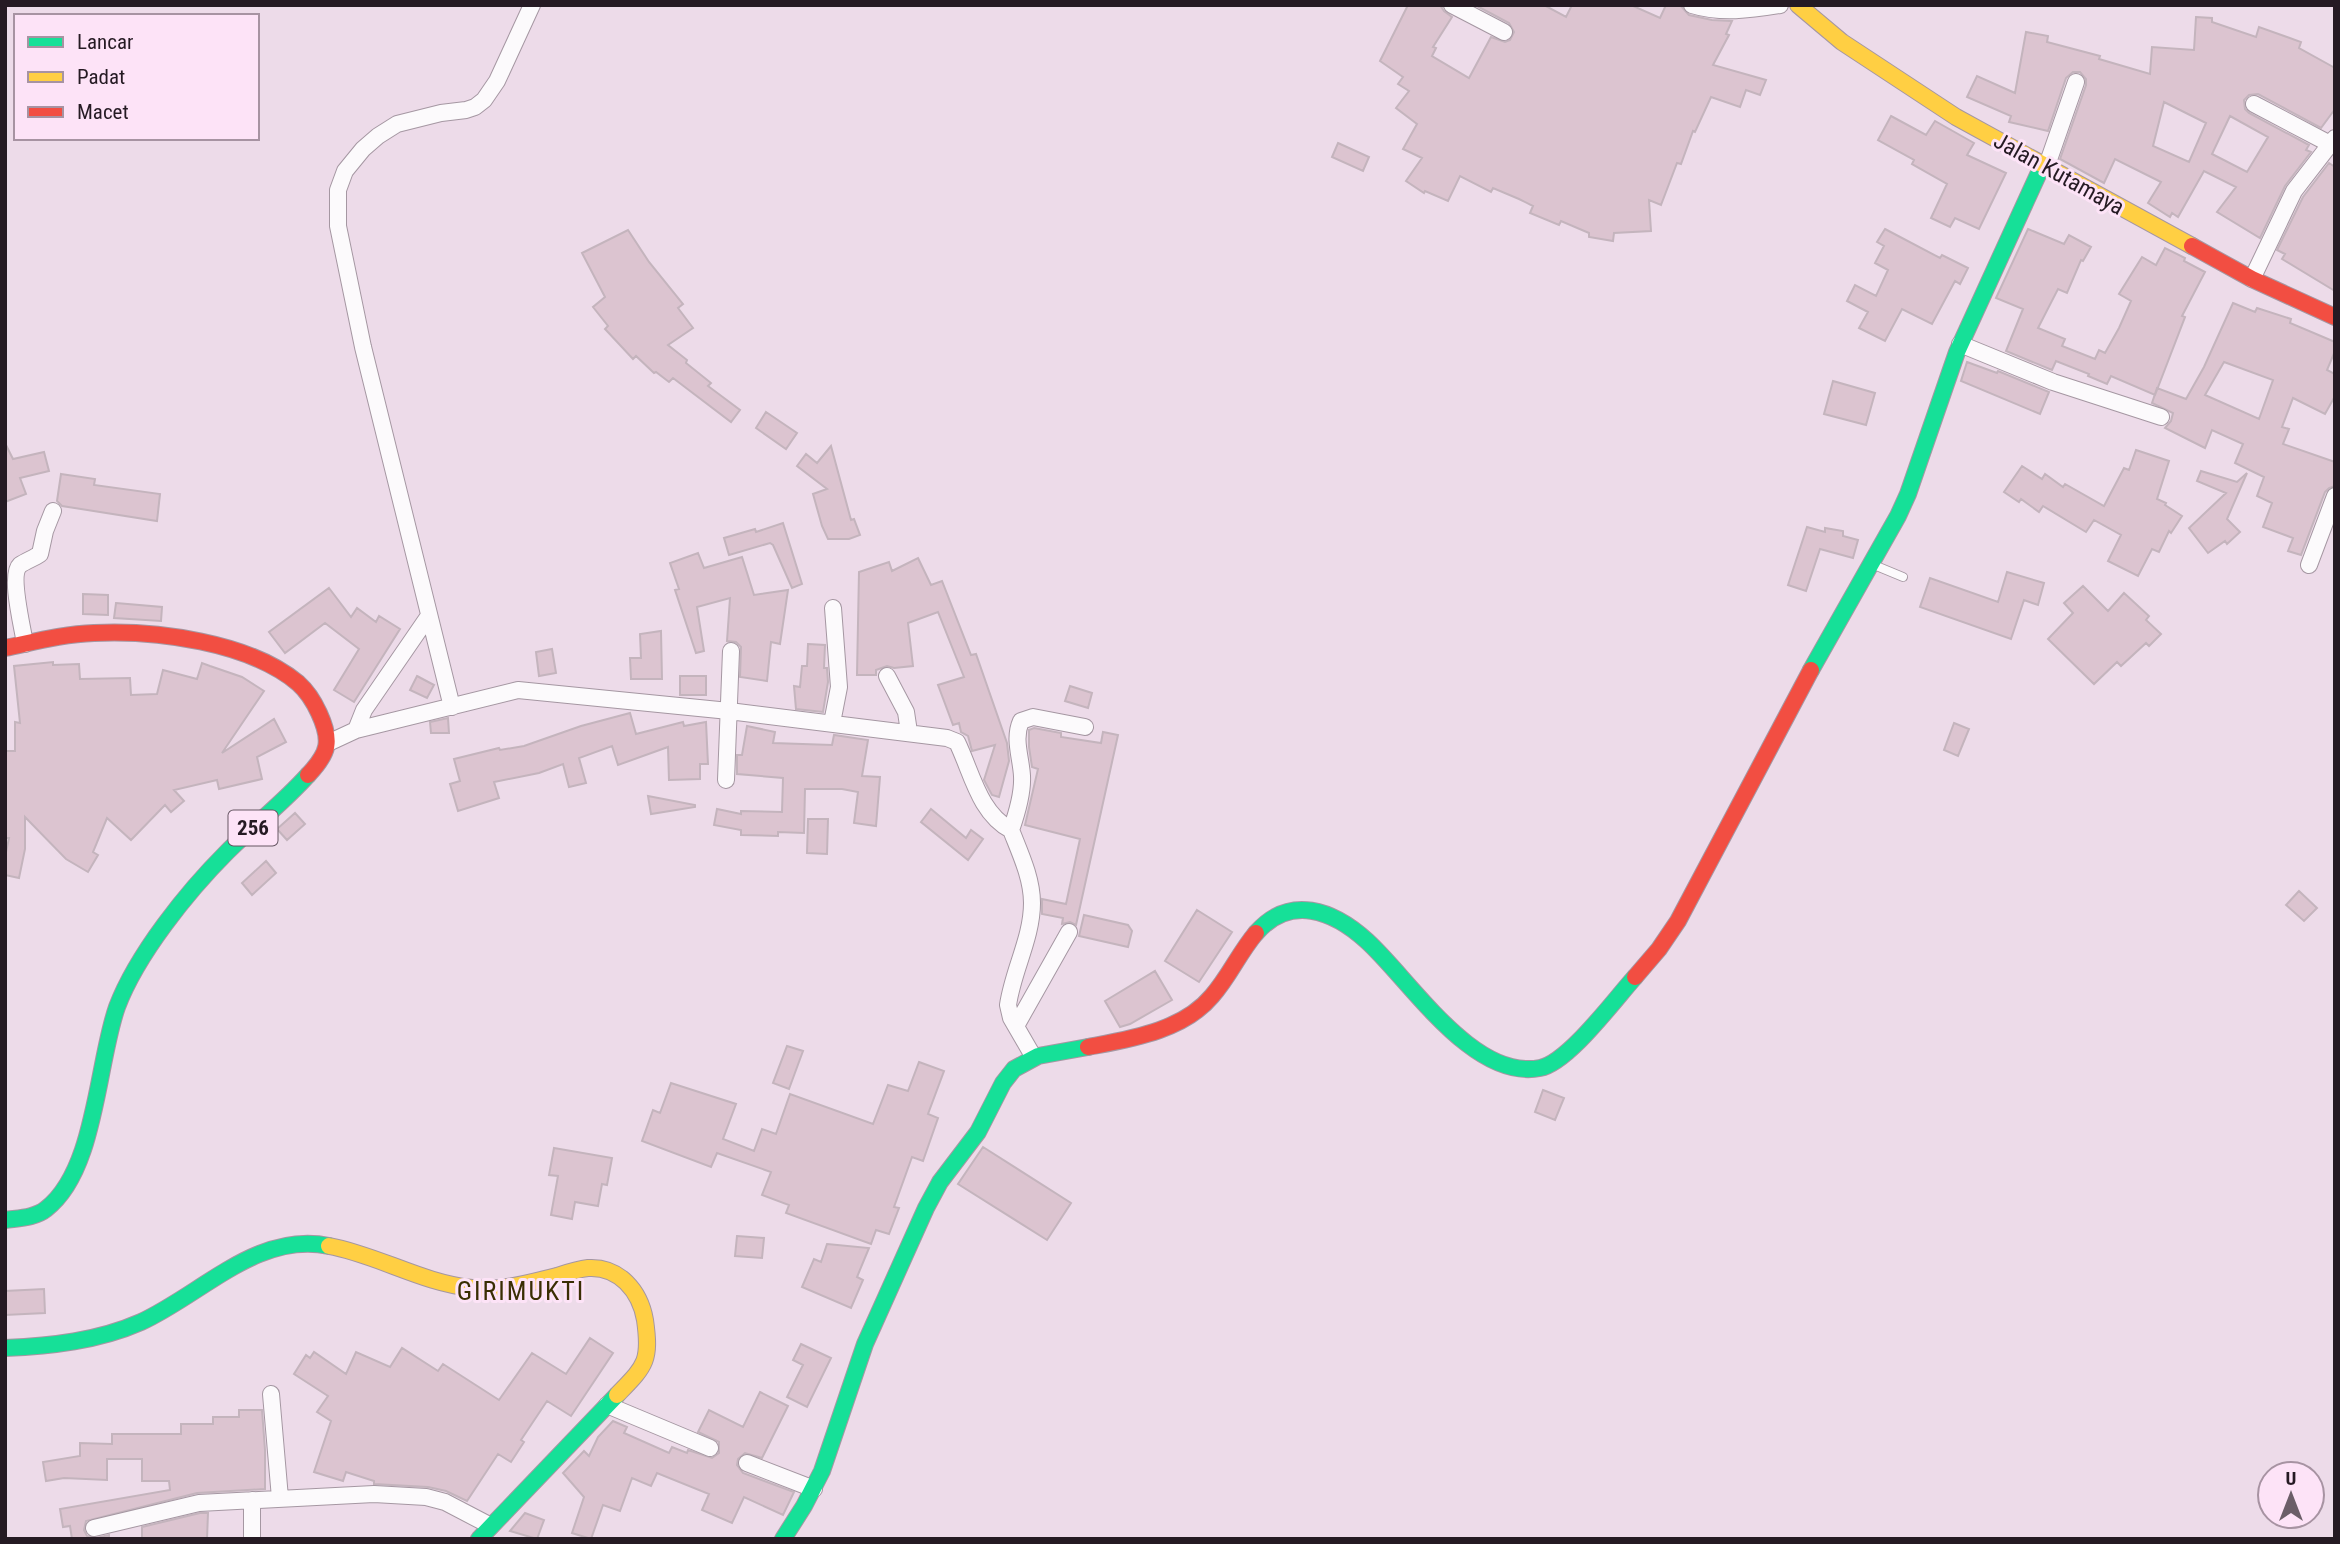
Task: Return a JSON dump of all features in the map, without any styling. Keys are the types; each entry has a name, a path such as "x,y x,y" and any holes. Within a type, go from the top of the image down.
{"main road":[{"name":"Jalan Kutamaya","path":"1798,5 1842,42 1956,117 2252,279 2335,317"},
{"path":"783,1539 814,1489 861,1354 934,1192 978,1132 1013,1070 1033,1056 1099,1045 1163,1028 1196,1012 1214,996 1256,931 1268,918 1289,910 1307,909 1334,919 1366,941 1428,1011 1464,1043 1513,1069 1537,1070 1557,1064 1659,949 1678,921 1788,711 1908,494 1960,344 2044,167"},
{"path":"5,648 94,633 129,633 175,638 227,649 259,661 296,681 315,705 328,743"},
{"name":"256","path":"5,1220 30,1216 46,1209 60,1196 69,1182 93,1107 112,1022 125,988 142,958 220,860 297,788 322,760 328,743"},
{"path":"5,1348 29,1348 100,1336 119,1330 142,1321 258,1253 279,1245 300,1243 337,1248 444,1284 471,1288 500,1287 587,1268 598,1268 622,1278 637,1294 644,1311 648,1347 643,1368 479,1539"}],"street":[{"path":"452,707 363,347 338,226 338,190 345,171 363,149 397,124 466,110 484,100 497,81 532,5"},
{"path":"1452,5 1504,32"},
{"path":"1692,5 1710,11 1728,11 1780,5"},
{"path":"2044,167 2076,82"},
{"path":"2252,279 2294,191 2332,141 2254,104"},
{"path":"1960,344 2053,382 2161,417"},
{"path":"2309,565 2335,496"},
{"path":"25,644 16,590 17,569 40,555 53,511"},
{"path":"832,608 839,687 832,723"},
{"path":"356,730 364,710 428,617"},
{"path":"726,780 731,651"},
{"path":"887,676 906,712 909,732"},
{"path":"328,743 356,730 518,691 729,711 909,732 957,742 988,812 998,823 1011,830"},
{"path":"1033,1056 1008,1005 1029,926 1032,904 1031,887 1011,830 1022,785 1017,729 1021,721 1033,717 1085,727"},
{"path":"1016,1026 1069,932"},
{"path":"271,1394 279,1499"},
{"path":"607,1405 710,1448"},
{"path":"747,1463 814,1489"},
{"path":"94,1528 199,1503 374,1494 426,1497 445,1502 491,1526"},
{"path":"252,1500 252,1539"}],"lane":[{"path":"1870,563 1903,577"}],"building":[{"path":"1408,5 1440,5 1452,17 1433,47 1436,48 1432,56 1469,78 1491,37 1505,42 1510,40 1514,32 1509,23 1475,5 1544,5 1566,17 1572,5 1631,5 1660,18 1666,5 1680,5 1689,15 1732,21 1726,34 1729,35 1713,65 1766,80 1760,95 1746,90 1740,107 1711,97 1695,132 1693,131 1681,164 1677,163 1661,205 1649,200 1651,231 1614,233 1613,241 1589,237 1589,233 1561,221 1559,225 1530,213 1533,206 1519,199 1493,188 1491,192 1460,176 1448,201 1425,191 1424,193 1406,181 1422,158 1403,149 1417,124 1396,108 1409,91 1398,84 1403,77 1380,61"},
{"path":"2196,17 2212,18 2212,22 2256,37 2259,27 2301,42 2299,48 2335,68 2335,109 2321,128 2258,94 2249,95 2244,100 2245,109 2249,113 2309,145 2306,150 2311,152 2285,186 2260,238 2217,212 2236,187 2204,171 2178,217 2172,213 2170,217 2148,203 2161,182 2115,159 2104,183 2060,159 2086,85 2086,79 2080,72 2073,72 2066,78 2048,131 2009,122 2011,116 1967,97 1977,76 2015,93 2026,32 2048,36 2047,42 2100,56 2099,59 2150,74 2152,47 2194,50","holes":["2164,102 2206,123 2189,162 2153,146","2230,116 2268,137 2247,172 2212,154"]},
{"path":"1891,116 1926,135 1935,121 1974,143 1967,155 2006,173 1979,229 1955,218 1950,227 1931,218 1947,184 1912,164 1914,160 1878,140"},
{"path":"1338,143 1369,157 1363,171 1332,157"},
{"path":"2329,163 2335,167 2335,291 2282,259 2285,254 2277,250 2303,197"},
{"path":"1885,229 1940,258 1942,255 1968,268 1960,284 1955,281 1932,324 1902,309 1885,341 1859,328 1868,312 1847,301 1855,285 1876,296 1888,270 1875,263 1884,246 1877,242"},
{"path":"2028,229 2064,244 2069,235 2091,247 2083,261 2081,260 2067,293 2058,289 2038,328 2065,339 2062,346 2095,359 2099,350 2105,353 2119,328 2131,301 2119,294 2142,257 2156,265 2165,248 2205,272 2182,316 2185,317 2155,395 2111,376 2107,384 2056,361 2052,370 2006,351 2023,309 1996,298"},
{"path":"628,230 649,262 683,304 678,308 693,328 668,345 711,383 708,386 740,410 731,422 673,378 669,382 654,373 636,356 633,359 605,329 608,326 593,307 605,297 582,253"},
{"path":"2233,303 2255,312 2257,308 2291,319 2290,323 2335,342 2335,351 2327,370 2335,374 2335,396 2325,414 2293,398 2282,427 2289,429 2283,444 2335,462 2335,486 2325,492 2301,555 2288,551 2293,538 2263,527 2272,503 2257,496 2264,477 2235,463 2243,444 2212,430 2205,448 2165,428 2173,413 2152,403 2157,388 2186,399","holes":["2224,362 2273,380 2259,419 2205,395"]},
{"path":"1967,362 1997,373 1998,371 2049,392 2040,414 1961,381"},
{"path":"1833,381 1875,393 1866,425 1824,414"},
{"path":"766,412 797,433 786,449 756,428"},
{"path":"5,443 13,459 44,452 49,471 20,478 26,494 5,502"},
{"path":"831,446 851,520 854,519 860,535 849,539 828,539 813,494 827,489 797,466 806,454 817,463"},
{"path":"2136,450 2169,461 2157,499 2182,516 2171,533 2169,531 2159,552 2152,549 2138,576 2108,561 2121,535 2094,520 2086,532 2043,506 2039,512 2021,499 2019,502 2004,492 2022,466 2042,479 2045,474 2063,487 2065,484 2104,506 2124,468 2129,470"},
{"path":"2201,471 2237,482 2247,473 2227,519 2240,532 2227,544 2225,541 2208,553 2189,528 2226,493 2197,481"},
{"path":"61,474 95,479 94,485 160,494 157,521 62,506 57,501"},
{"path":"783,523 802,584 792,588 773,545 770,543 729,555 724,538"},
{"path":"1807,527 1825,532 1825,528 1843,531 1843,536 1858,540 1853,558 1820,549 1806,591 1788,585"},
{"path":"698,553 704,568 742,557 754,595 788,590 780,644 771,642 767,681 740,677 741,647 736,642 727,641 730,598 697,607 704,651 696,653 675,590 679,589 670,563"},
{"path":"918,558 931,585 942,581 971,655 976,654 1007,743 1009,761 999,797 992,795 984,780 995,745 972,751 968,736 961,732 959,723 953,725 938,685 964,677 938,612 908,623 913,666 887,666 876,670 876,675 857,675 859,572 889,562 892,571"},
{"path":"2007,572 2044,583 2038,605 2024,600 2011,639 1920,607 1930,578 1998,602"},
{"path":"2083,586 2108,611 2124,593 2149,616 2146,620 2161,634 2149,646 2146,643 2121,666 2117,662 2094,684 2048,639 2073,613 2064,603"},
{"path":"329,588 351,617 357,608 376,622 379,616 400,629 354,702 334,690 359,649 325,623 285,653 269,632"},
{"path":"83,594 108,595 108,615 83,614"},
{"path":"116,603 162,607 161,621 114,618"},
{"path":"661,631 662,679 631,679 630,658 641,658 640,634"},
{"path":"808,644 825,645 824,668 827,668 828,682 823,712 796,709 794,686 800,687 802,666 807,666"},
{"path":"552,649 556,673 539,676 536,652"},
{"path":"53,662 53,665 79,664 80,679 130,678 131,695 157,694 163,670 197,679 202,663 242,677 264,691 222,753 274,719 286,742 257,757 262,779 219,789 217,780 174,790 184,801 171,812 165,805 131,840 107,818 93,852 98,855 88,872 66,859 25,817 25,849 19,878 5,875 9,838 5,838 5,751 15,751 15,722 20,723 14,666"},
{"path":"417,676 434,685 427,698 410,690"},
{"path":"680,676 706,676 706,695 680,695"},
{"path":"1070,686 1092,693 1088,708 1065,701"},
{"path":"630,713 636,734 683,722 684,726 706,722 708,764 700,764 700,779 669,780 668,747 618,765 612,746 579,758 586,783 569,787 563,764 539,773 494,782 499,798 458,811 450,784 460,781 454,759 499,748 524,746 581,726"},
{"path":"448,718 449,733 431,733 430,722"},
{"path":"1954,723 1969,729 1958,756 1944,750"},
{"path":"747,726 775,732 773,743 832,745 834,735 868,740 862,776 880,777 876,826 854,823 858,792 842,789 805,789 804,833 778,832 778,836 741,835 741,830 714,825 717,809 741,814 741,811 782,812 783,778 737,774 737,755 742,755"},
{"path":"1034,728 1061,733 1061,737 1101,743 1103,732 1118,735 1076,925 1070,922 1062,924 1063,918 1042,914 1042,899 1066,904 1080,839 1025,825 1038,769 1032,767 1029,747 1029,730"},
{"path":"648,796 695,805 695,807 651,814"},
{"path":"931,809 966,838 971,830 983,839 968,860 921,822"},
{"path":"295,813 305,824 287,840 277,829"},
{"path":"808,819 828,819 827,854 807,853"},
{"path":"266,861 276,873 252,895 242,883"},
{"path":"2299,891 2317,908 2304,921 2286,905"},
{"path":"1197,910 1232,932 1199,982 1165,961"},
{"path":"1084,915 1128,925 1132,931 1128,947 1079,936"},
{"path":"1155,971 1172,1000 1120,1027 1105,1001"},
{"path":"787,1046 803,1051 789,1089 773,1083"},
{"path":"919,1062 944,1071 928,1114 938,1118 923,1161 912,1157 894,1207 899,1208 889,1234 876,1230 871,1244 786,1213 789,1205 762,1195 771,1172 717,1153 711,1167 642,1141 653,1110 660,1113 671,1083 736,1104 723,1139 754,1151 762,1129 776,1134 790,1094 873,1124 888,1085 908,1091"},
{"path":"1543,1090 1564,1098 1555,1120 1535,1112"},
{"path":"983,1147 1071,1203 1047,1240 958,1184"},
{"path":"554,1148 612,1158 607,1185 602,1184 598,1206 575,1202 572,1219 551,1215 558,1176 549,1175"},
{"path":"737,1236 764,1238 762,1258 735,1256"},
{"path":"827,1244 869,1248 857,1277 863,1280 851,1308 802,1287 814,1259 821,1262"},
{"path":"44,1289 45,1313 5,1315 5,1291"},
{"path":"590,1338 613,1353 571,1416 547,1401 521,1440 524,1442 511,1462 498,1454 467,1501 446,1491 428,1487 374,1484 374,1481 346,1472 343,1481 314,1472 331,1421 317,1412 328,1396 294,1374 306,1355 310,1358 314,1352 346,1374 356,1352 390,1367 402,1348 438,1371 443,1364 499,1400 532,1353 566,1374"},
{"path":"801,1344 831,1358 807,1407 787,1397 803,1365 793,1360"},
{"path":"760,1392 788,1406 762,1458 745,1453 738,1459 737,1465 743,1473 794,1492 783,1515 744,1497 732,1523 702,1510 709,1494 657,1473 651,1486 632,1478 620,1511 603,1505 591,1539 572,1533 584,1497 563,1473 584,1451 589,1456 598,1437 613,1421 627,1427 624,1433 669,1453 672,1447 712,1458 719,1453 719,1442 698,1432 709,1410 743,1427"},
{"path":"239,1410 262,1410 265,1489 197,1493 86,1521 84,1530 87,1536 96,1538 109,1535 109,1539 72,1539 70,1526 63,1527 60,1509 170,1490 169,1481 142,1481 142,1459 107,1459 107,1480 64,1478 46,1481 43,1462 80,1456 80,1443 112,1444 112,1434 181,1434 181,1424 213,1424 213,1417 239,1417"},
{"path":"208,1513 207,1539 142,1539 142,1527"},
{"path":"525,1513 544,1520 537,1539 510,1531"}],"traffic: fast":[{"path":"1811,670 1898,516 1957,352 2042,166"},
{"path":"5,1220 42,1212 63,1192 85,1143 117,1007 150,945 180,904 212,868 308,775"},
{"path":"1256,933 1283,913 1297,910 1311,911 1340,921 1367,941 1444,1024 1467,1044 1491,1059 1515,1068 1540,1068 1564,1055 1635,977"},
{"path":"783,1539 822,1471 865,1344 940,1182 978,1132 1003,1083 1014,1069 1038,1056 1088,1047"},
{"path":"5,1348 57,1344 108,1334 164,1310 254,1256 303,1244 329,1246"},
{"path":"479,1539 617,1395"}],"traffic: slow":[{"path":"1798,5 1842,42 1956,117 2192,246"},
{"path":"329,1246 435,1281 472,1288 515,1286 588,1268 609,1271 633,1290 642,1309 647,1334 644,1362 617,1395"}],"traffic: jam":[{"path":"2192,246 2252,279 2335,317"},
{"path":"5,648 72,635 119,633 173,637 228,648 254,657 298,683 319,713 326,731 326,746 320,760 308,775"},
{"path":"1635,977 1678,921 1811,670"},
{"path":"1088,1047 1155,1032 1186,1018 1218,989 1256,933"}],"district":[{"name":"GIRIMUKTI","path":"521,1291"}]}
